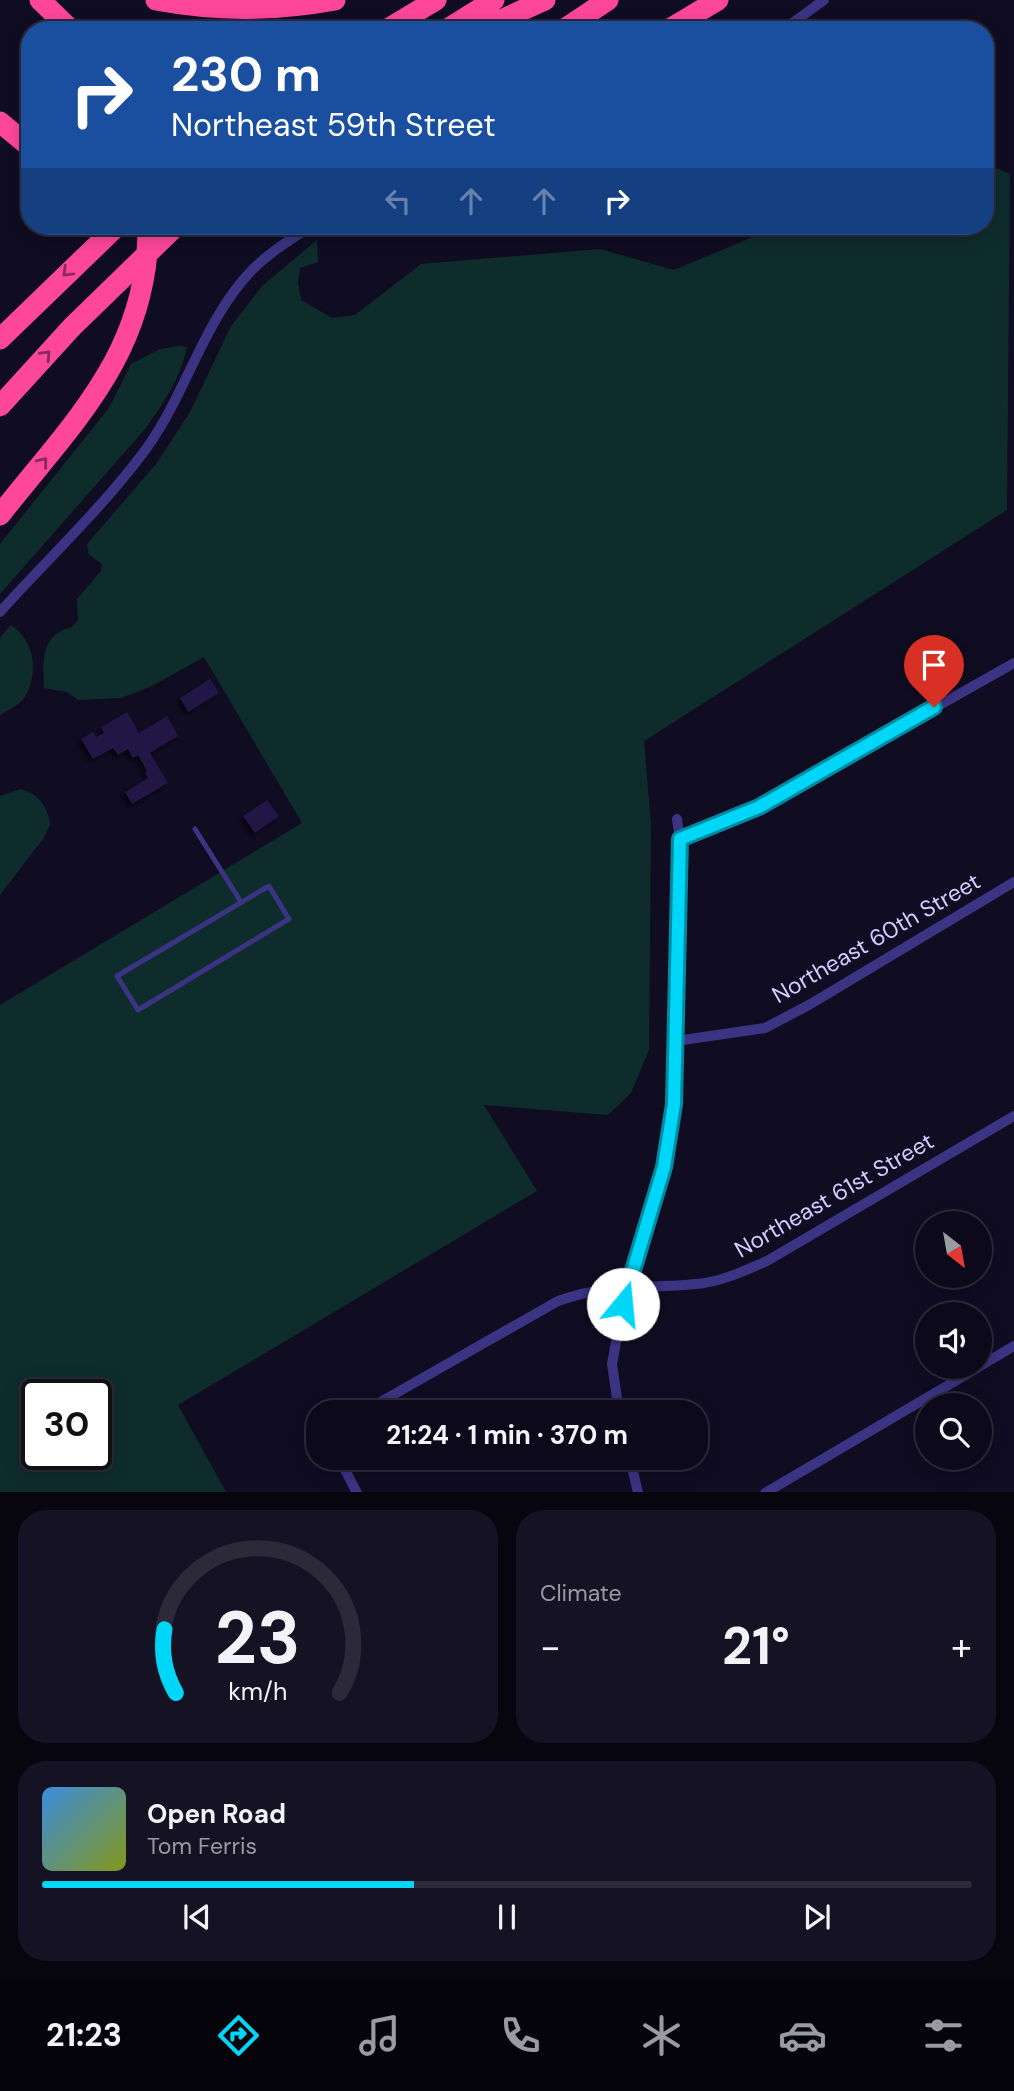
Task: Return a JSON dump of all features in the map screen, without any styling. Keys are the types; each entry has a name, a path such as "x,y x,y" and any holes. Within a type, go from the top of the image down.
{"highway":[{"path":"40,0 62,21"},
{"path":"156,0 225,8 287,7 335,0"},
{"path":"401,21 436,0"},
{"path":"460,21 494,0"},
{"path":"499,21 545,0"},
{"path":"576,21 608,0"},
{"path":"683,21 718,0"},
{"path":"0,122 21,140"},
{"path":"0,340 108,235"},
{"path":"0,515 84,410 120,352 141,288 147,235"},
{"path":"0,406 72,327 167,235"}],"street":[{"path":"795,21 824,0"},
{"path":"0,612 139,458 167,418 219,314 250,272 267,255 298,235"},
{"path":"680,839 759,807 1014,663"},
{"path":"618,1400 612,1364 629,1286 664,1167 674,1104 680,839 677,819"},
{"name":"Northeast 60th Street","path":"676,1041 765,1028 809,1005 1014,881"},
{"name":"Northeast 61st Street","path":"384,1400 558,1301 589,1290 697,1284 733,1276 767,1261 1014,1116"},
{"path":"992,1359 1014,1346"},
{"path":"767,1492 957,1379"},
{"path":"345,1470 356,1492"},
{"path":"632,1470 638,1492"}],"lane":[{"path":"195,829 242,902"},
{"path":"269,886 289,919 138,1010 117,976 242,902 269,886"}],"green space":[{"path":"994,167 1010,174 1007,510 644,741 651,825 649,1050 631,1093 608,1115 484,1105 537,1191 178,1405 226,1492 0,1492 0,1005 302,823 204,657 152,686 121,698 78,700 67,692 44,688 43,668 49,642 78,620 77,599 101,571 102,564 89,555 87,544 156,464 190,412 231,326 262,286 317,240 318,262 300,268 298,283 301,300 332,318 355,315 421,264 600,249 674,270 758,235 994,235"},
{"path":"187,347 181,369 146,428 0,594 0,544 109,408 131,364 160,349"},
{"path":"11,625 19,631 29,647 32,676 24,698 0,715 0,638"},
{"path":"21,789 42,802 50,825 43,839 0,895 0,796"}],"building":[{"path":"210,679 219,693 188,712 180,698"},
{"path":"127,712 139,733 167,716 178,736 150,753 168,783 132,804 125,792 148,778 138,755 133,758 128,749 118,755 113,748 93,759 81,739 93,732 96,737 104,733 101,727"},
{"path":"267,800 279,816 255,833 243,816"}],"route":[{"path":"623,1304 664,1167 674,1104 680,839 759,807 934,707"}]}
